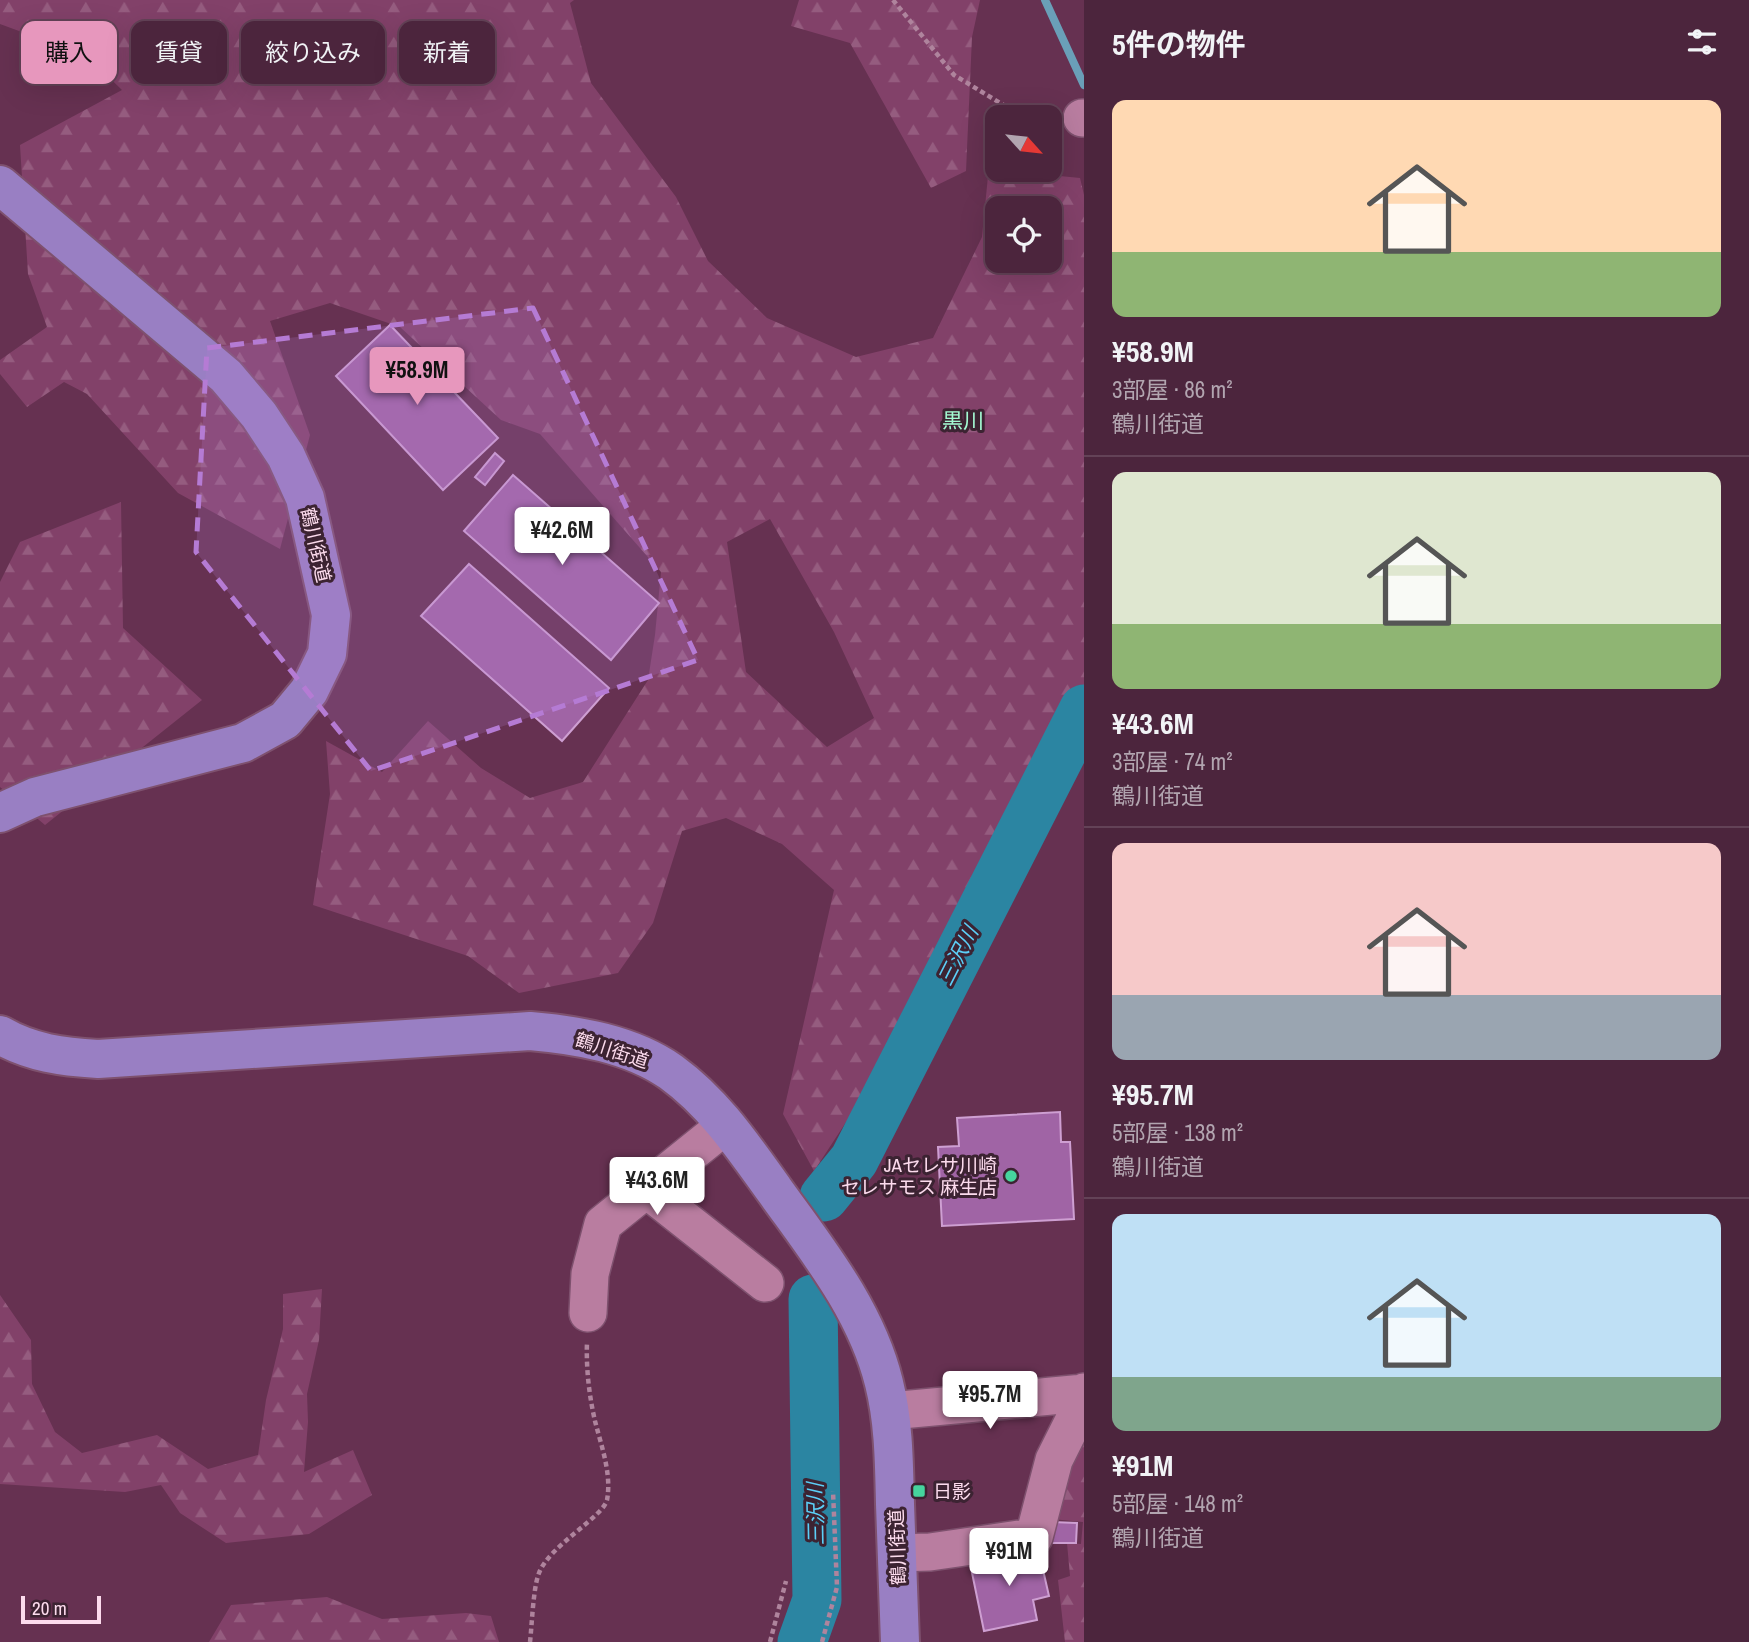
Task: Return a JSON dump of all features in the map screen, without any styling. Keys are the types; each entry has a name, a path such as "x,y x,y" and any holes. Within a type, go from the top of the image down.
{"main road":[{"name":"鶴川街道","path":"0,185 226,376 259,415 286,456 305,498 331,615 327,654 309,691 285,720 243,743 35,797 0,813"},
{"name":"鶴川街道","path":"0,1035 39,1052 97,1059 530,1031 598,1041 634,1053 669,1071 700,1096 726,1125 830,1267 855,1308 871,1343 884,1382 893,1438 900,1642"}],"street":[{"path":"588,1313 590,1274 603,1224 726,1125"},
{"path":"646,1189 765,1283"},
{"path":"890,1411 1084,1392 1076,1416 1054,1460 1034,1537 930,1552 897,1553"}],"path":[{"path":"893,0 954,75 1005,106 1083,118"},
{"path":"530,1642 538,1574 550,1555 607,1502 604,1452 586,1369 588,1313"},
{"path":"822,1642 837,1587 833,1491"},
{"path":"770,1642 786,1581"}],"highlighted area":[{"path":"533,308 698,660 371,771 196,552 207,348"}],"green space":[{"path":"0,0 574,0 570,3 591,83 676,197 708,261 767,318 856,357 933,338 982,237 985,207 985,273 1062,273 1062,196 986,196 987,182 1062,182 1062,176 1080,178 1084,195 1084,733 1072,777 814,1171 783,1114 834,890 782,844 726,818 682,831 653,923 618,973 519,993 468,956 313,905 330,794 326,741 382,772 428,721 481,768 530,798 583,782 648,680 661,572 540,434 501,420 400,327 330,303 270,321 310,435 280,549 178,493 87,394 64,382 27,407 0,374 0,360 47,327 28,274 20,145 122,90 116,84 117,21 21,21 21,32 0,24","holes":["770,519 834,632 874,718 827,747 746,672 727,542"]},
{"path":"799,0 980,0 972,37 966,171 931,188 850,43 791,26"},
{"path":"121,502 123,628 202,700 45,825 0,787 0,582 20,542"},
{"path":"322,1289 319,1340 307,1394 304,1472 353,1450 372,1495 309,1534 226,1543 180,1513 161,1485 125,1492 0,1484 0,1295 31,1340 32,1384 55,1432 82,1453 157,1435 208,1469 258,1455 266,1400 283,1329 283,1294"},
{"path":"1084,1440 1084,1642 1065,1642 1058,1580 1070,1576 1067,1543 1081,1544 1083,1522 1052,1519 1067,1459"},
{"path":"327,1597 382,1619 466,1613 491,1616 499,1642 209,1642 231,1605"}],"building":[{"path":"390,325 498,438 443,490 336,376"},
{"path":"495,453 504,461 485,485 475,477"},
{"path":"513,475 659,603 611,660 464,531"},
{"path":"469,564 609,688 562,741 421,616"},
{"path":"1060,1112 1061,1142 1070,1142 1074,1219 942,1226 938,1147 959,1146 957,1118"},
{"path":"1052,1522 1077,1523 1076,1543 1051,1543"},
{"path":"1038,1548 1049,1596 1033,1600 1037,1620 984,1631 970,1563"}],"waterway":[{"name":"三沢川","path":"1045,0 1084,85"},
{"name":"三沢川","path":"824,1197 854,1160 1084,709"},
{"name":"三沢川","path":"802,1642 817,1600 813,1299"}],"place":[{"name":"JAセレサ川崎 セレサモス 麻生店","path":"1011,1176"},
{"name":"日影","path":"919,1491"}],"district":[{"name":"黒川","path":"963,421"}]}
